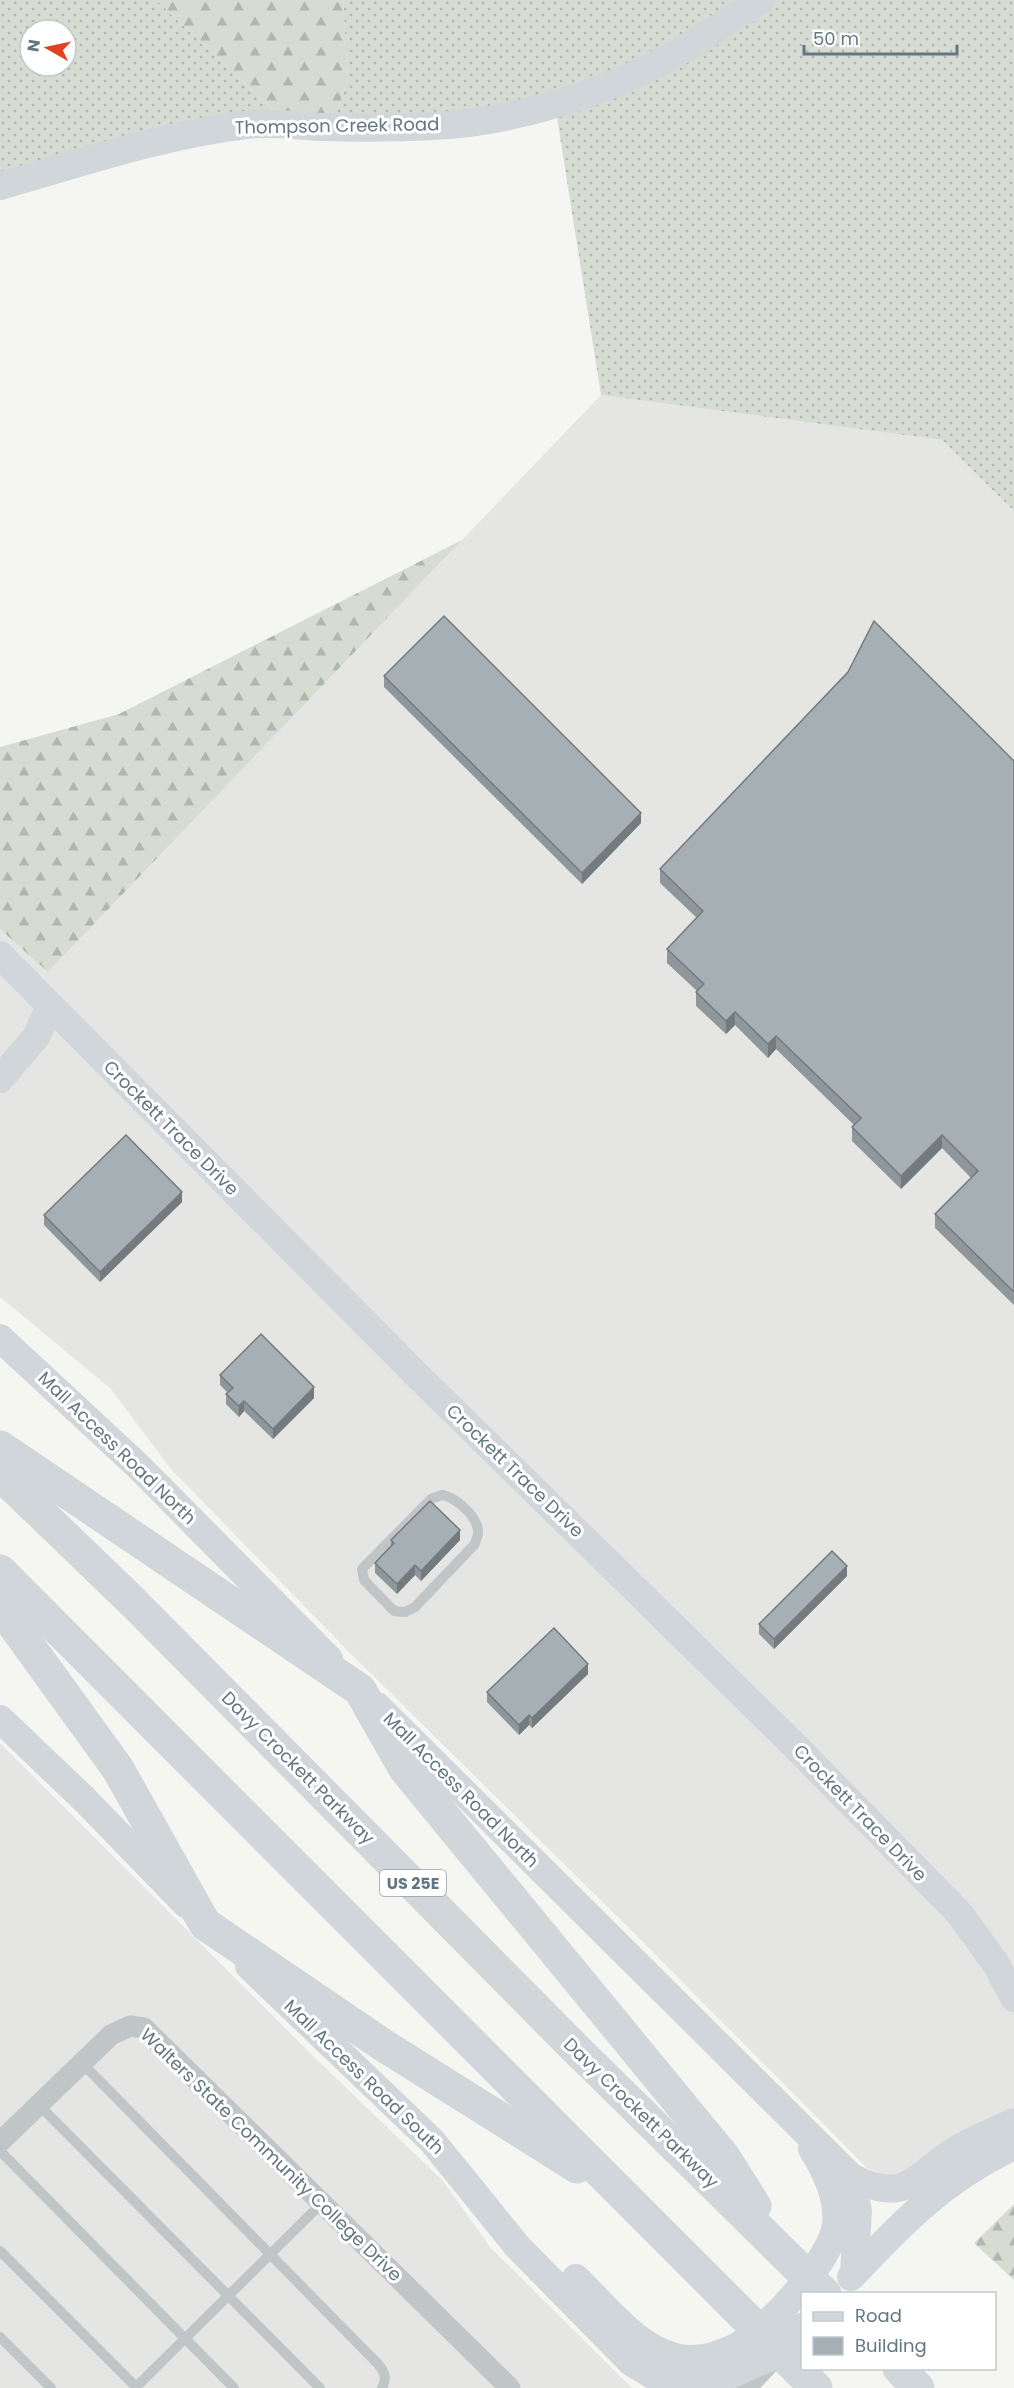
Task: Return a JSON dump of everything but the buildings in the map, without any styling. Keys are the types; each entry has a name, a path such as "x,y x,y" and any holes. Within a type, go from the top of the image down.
{"highway":[{"path":"0,1447 360,1690 405,1769 724,2157 783,2251"},
{"name":"Davy Crockett Parkway","path":"0,1474 133,1602 582,2055 823,2292"},
{"path":"0,1571 816,2388"},
{"path":"0,1606 118,1769 205,1924 383,2046 627,2199"},
{"path":"901,2370 918,2388"}],"street":[{"name":"Thompson Creek Road","path":"0,186 125,149 249,124 365,128 435,126 492,119 555,105 630,76 668,58 761,0"},
{"name":"Crockett Trace Drive","path":"3,961 418,1377 796,1747 960,1914 996,1964 1014,1998"},
{"path":"0,1049 23,1025 50,1006"},
{"path":"0,1079 36,1037 50,1006"},
{"name":"Mall Access Road North","path":"2,1339 164,1492 798,2127 851,2177"},
{"name":"Mall Access Road South","path":"0,1719 84,1799 205,1924 432,2141 518,2246 631,2362 664,2382 692,2371 720,2379 776,2355"},
{"name":"Walters State Community College Drive","path":"0,2142 111,2035 130,2026 144,2028 506,2387"},
{"path":"844,2284 847,2210 851,2177 885,2190 912,2184 955,2151 1014,2122"},
{"path":"798,2127 827,2172 847,2210"},
{"path":"432,2141 471,2175 637,2337 692,2371 746,2342 782,2309 821,2260 847,2210"},
{"path":"844,2284 921,2205 958,2177 1014,2146"},
{"path":"746,2388 801,2328"},
{"path":"631,2362 649,2388"}],"lane":[{"path":"390,1614 402,1616 415,1607 474,1545 478,1526 470,1514 450,1496 442,1495 431,1499 362,1569 364,1580 378,1596 394,1611 405,1612"},
{"path":"82,2063 378,2364 384,2372 385,2381 382,2388"},
{"path":"39,2105 320,2388"},
{"path":"0,2151 234,2388"},
{"path":"0,2251 136,2388 322,2204"},
{"path":"0,2337 51,2388"}],"shaded area":[{"path":"601,395 942,440 1014,511 1014,2146 898,2180 867,2168 630,1929 349,1652 171,1469 110,1388 0,1297 0,929 48,972"},
{"path":"0,1743 309,2052 443,2181 490,2247 632,2388 0,2388"}],"green space":[{"path":"0,0 156,0 289,125 0,186"},
{"path":"156,0 343,0 348,81 331,127 289,125"},
{"path":"343,0 1014,0 1014,511 942,440 601,395 555,105 331,127 348,81"},
{"path":"462,540 48,972 0,929 0,747 119,714"},
{"path":"1014,2204 1014,2280 974,2243"}]}
